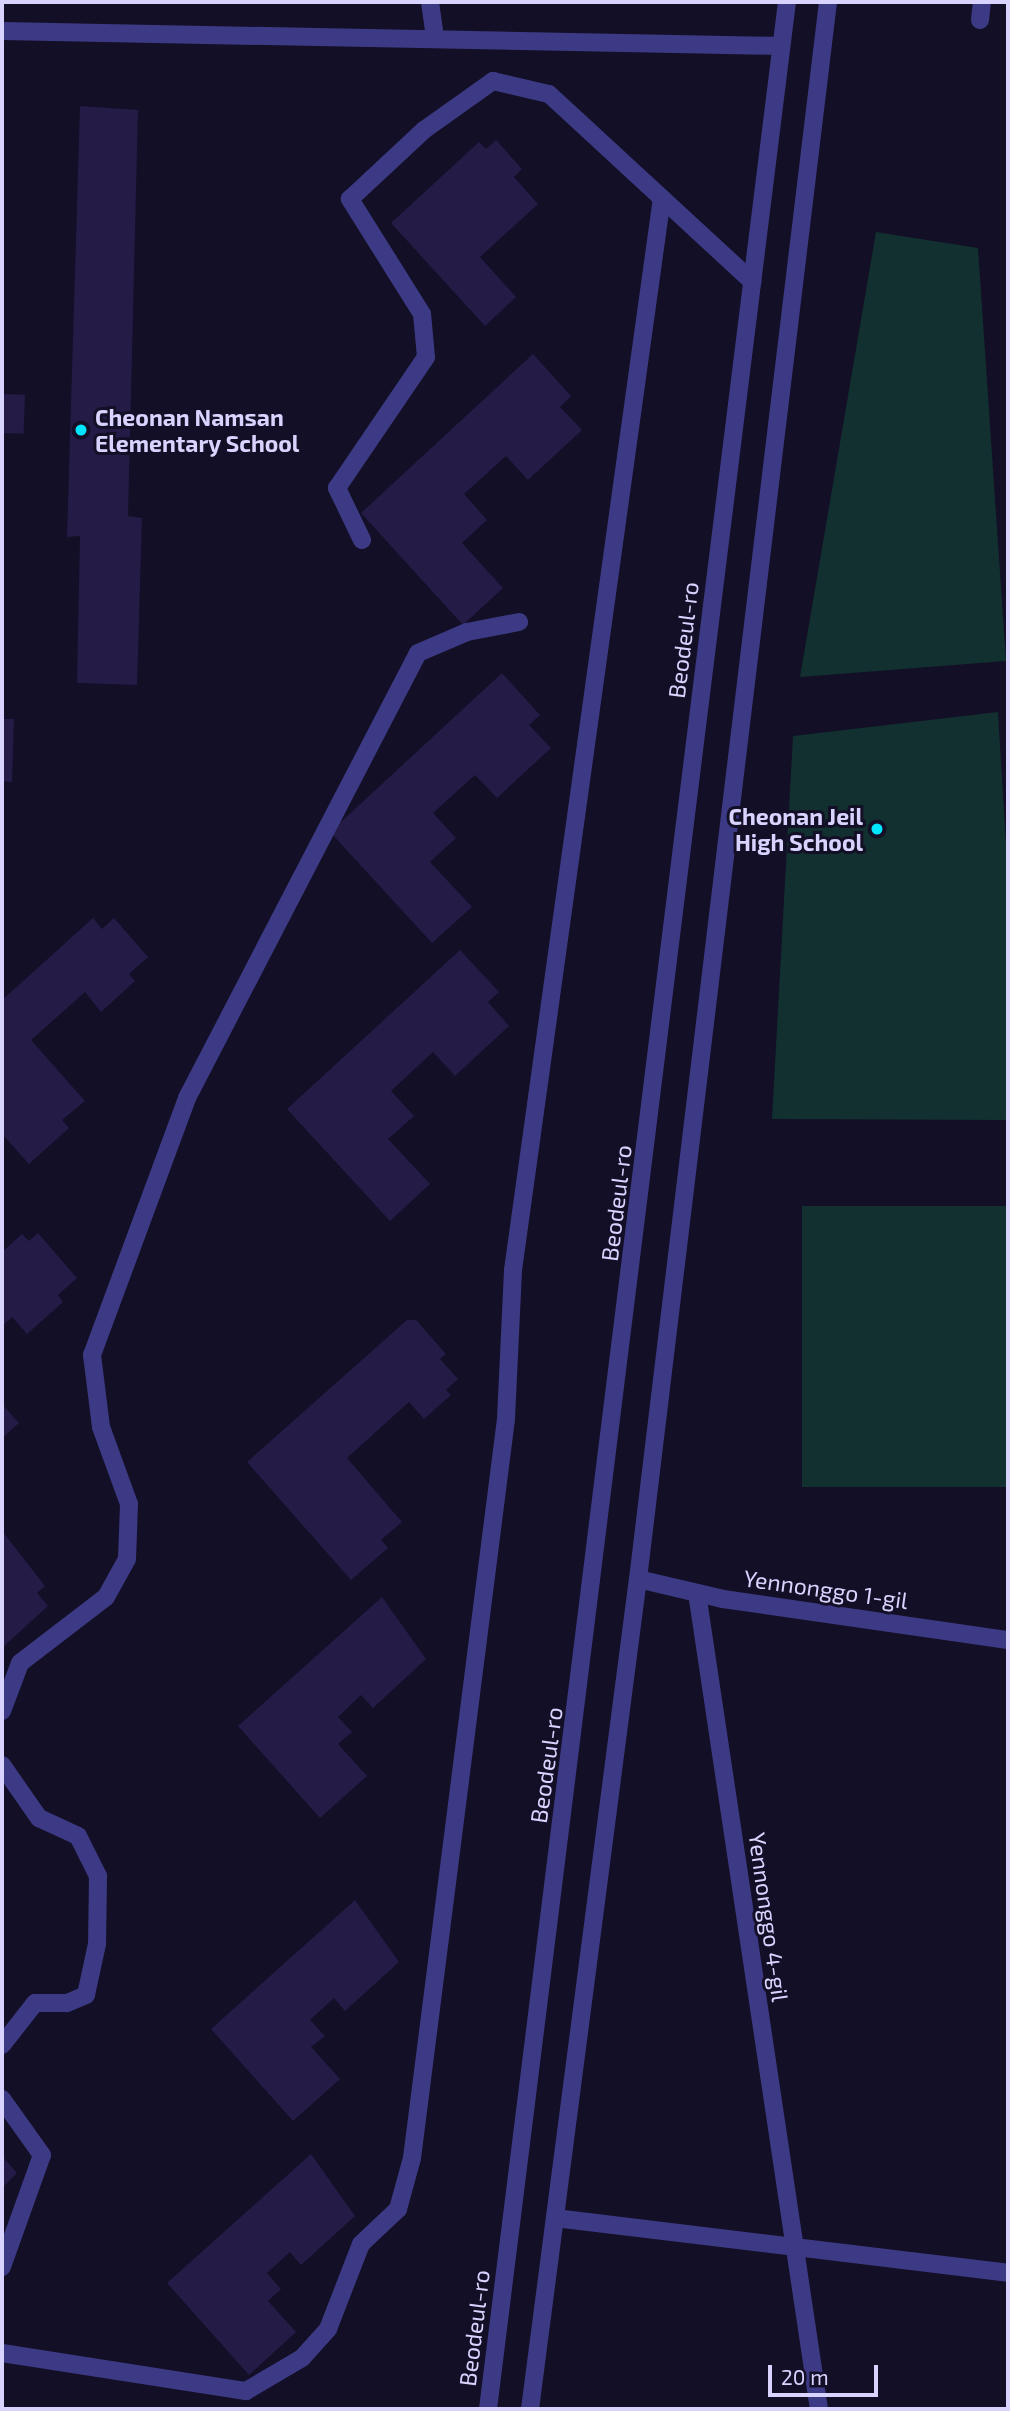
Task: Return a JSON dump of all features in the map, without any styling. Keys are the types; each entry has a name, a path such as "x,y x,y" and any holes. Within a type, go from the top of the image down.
{"street":[{"path":"430,2 435,39"},
{"name":"Beodeul-ro","path":"488,2409 788,2"},
{"path":"530,2409 638,1578 829,5"},
{"path":"2,31 782,46"},
{"path":"362,540 337,488 426,357 422,314 350,199 424,130 493,81 549,94 753,282"},
{"path":"2,2353 246,2391 302,2358 328,2329 361,2244 398,2209 412,2158 506,1419 513,1270 662,198"},
{"path":"2,1711 20,1663 106,1597 127,1559 130,1504 101,1427 92,1355 187,1098 418,653 467,632 519,622"},
{"name":"Yennonggo 1-gil","path":"638,1578 697,1593 1008,1640"},
{"name":"Yennonggo 4-gil","path":"697,1593 791,2248 819,2409"},
{"path":"2,1765 39,1818 78,1836 97,1877 97,1944 86,1994 67,2003 35,2003 2,2045"},
{"path":"2,2099 42,2155 2,2267"},
{"path":"555,2218 1008,2273"}],"green space":[{"path":"876,232 978,248 1006,661 800,677"},
{"path":"998,712 1008,877 1008,1120 772,1119 793,736"},
{"path":"802,1206 1006,1206 1006,1487 802,1487"}],"building":[{"path":"80,106 138,110 128,516 142,518 137,685 77,683 80,536 67,537"},
{"path":"496,140 522,169 514,177 538,204 480,257 516,297 485,326 391,223 479,142 486,149"},
{"path":"533,354 571,396 560,407 582,430 528,480 506,456 464,494 487,520 462,543 503,588 463,625 361,513"},
{"path":"2,394 25,395 24,434 2,433"},
{"path":"502,673 540,715 529,725 551,748 497,798 475,775 433,813 456,838 430,862 472,907 432,943 330,832"},
{"path":"2,719 14,719 12,782 2,781"},
{"path":"93,918 102,929 114,918 148,957 129,974 135,981 101,1012 85,992 31,1040 85,1101 62,1120 69,1128 29,1164 2,1134 2,1000"},
{"path":"460,950 499,992 488,1002 509,1026 455,1076 433,1052 391,1091 414,1116 388,1139 430,1184 390,1221 287,1109"},
{"path":"38,1233 77,1278 58,1295 63,1302 27,1334 12,1317 2,1326 2,1252 22,1234 29,1241"},
{"path":"407,1320 416,1320 446,1354 440,1359 458,1379 446,1390 451,1395 424,1419 409,1402 347,1458 402,1522 381,1540 388,1548 351,1580 247,1462"},
{"path":"2,1404 19,1423 2,1438"},
{"path":"2,1531 45,1586 37,1593 48,1606 2,1648"},
{"path":"382,1597 426,1659 373,1708 361,1695 338,1717 352,1732 338,1744 367,1776 320,1818 238,1726"},
{"path":"355,1900 399,1962 345,2011 334,1998 310,2020 325,2036 311,2047 340,2079 293,2121 211,2029"},
{"path":"311,2154 355,2216 301,2265 290,2252 267,2273 281,2289 268,2301 296,2332 249,2375 167,2283"},
{"path":"2,2156 17,2173 2,2188"}],"place":[{"name":"Cheonan Namsan Elementary School","path":"81,430"},
{"name":"Cheonan Jeil High School","path":"877,829"}]}
